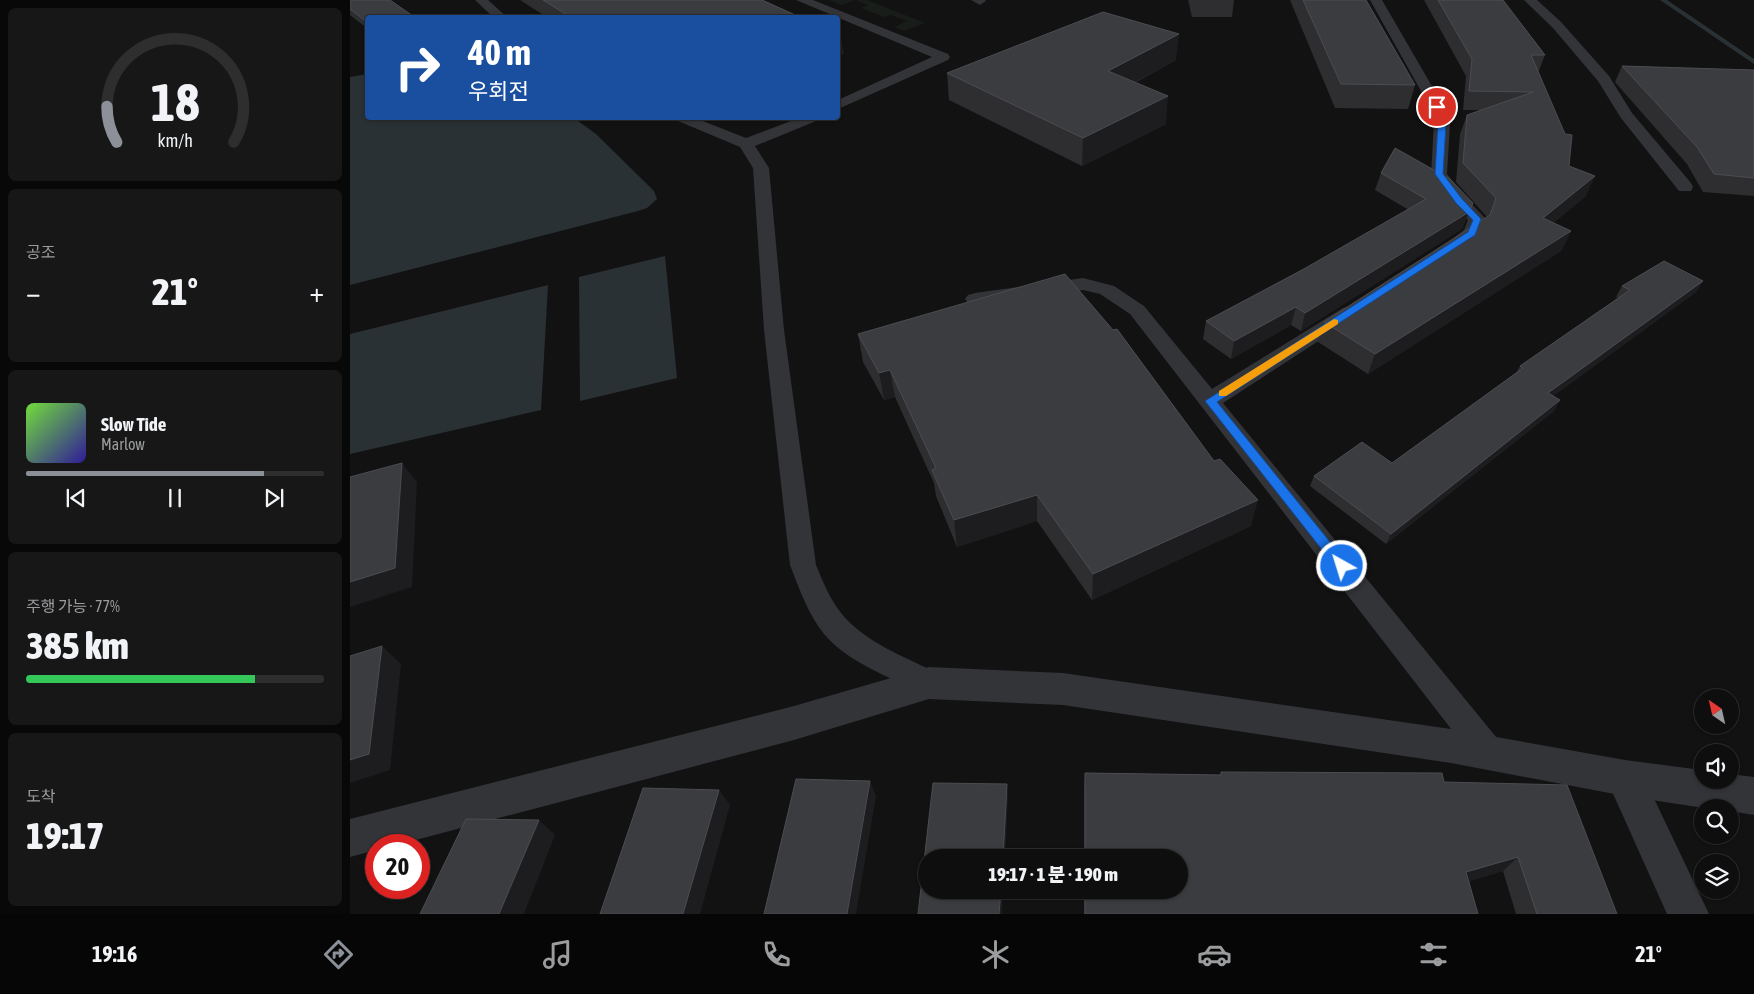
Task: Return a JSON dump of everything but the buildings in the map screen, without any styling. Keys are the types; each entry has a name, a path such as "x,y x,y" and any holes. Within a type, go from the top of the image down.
{"street":[{"path":"350,838 794,723 929,683 1063,688 1490,754 1625,778 1754,796"},
{"path":"1625,778 1688,914"}],"lane":[{"path":"481,0 498,15"},
{"path":"802,0 839,15"},
{"path":"1376,0 1437,107 1442,123 1439,174 1459,201 1477,219 1472,233 1440,254"},
{"path":"1530,0 1557,25 1604,79 1626,115 1685,187"},
{"path":"840,15 942,57 840,104"},
{"path":"688,120 746,144 761,168 774,330 803,566 816,595 836,627 870,652 929,683"},
{"path":"746,144 806,120"},
{"path":"975,299 1082,284 1107,290 1137,310 1490,754"},
{"path":"1210,401 1366,302"}],"shaded area":[{"path":"829,0 855,0 841,5"},
{"path":"855,0 867,0 925,23 904,31 895,27 907,21 891,15 884,17 861,8 868,5"},
{"path":"365,74 365,120 577,120 596,134 654,191 657,199 647,208 638,211 350,285 350,77"},
{"path":"665,256 677,378 580,401 579,277"},
{"path":"548,285 541,410 350,454 350,334"}],"waterway":[{"path":"1663,0 1754,62"}],"slow traffic":[{"path":"1222,393 1334,322"}],"route":[{"path":"1342,566 1210,401 1472,233 1477,219 1459,201 1439,174 1442,123 1437,107"}]}
